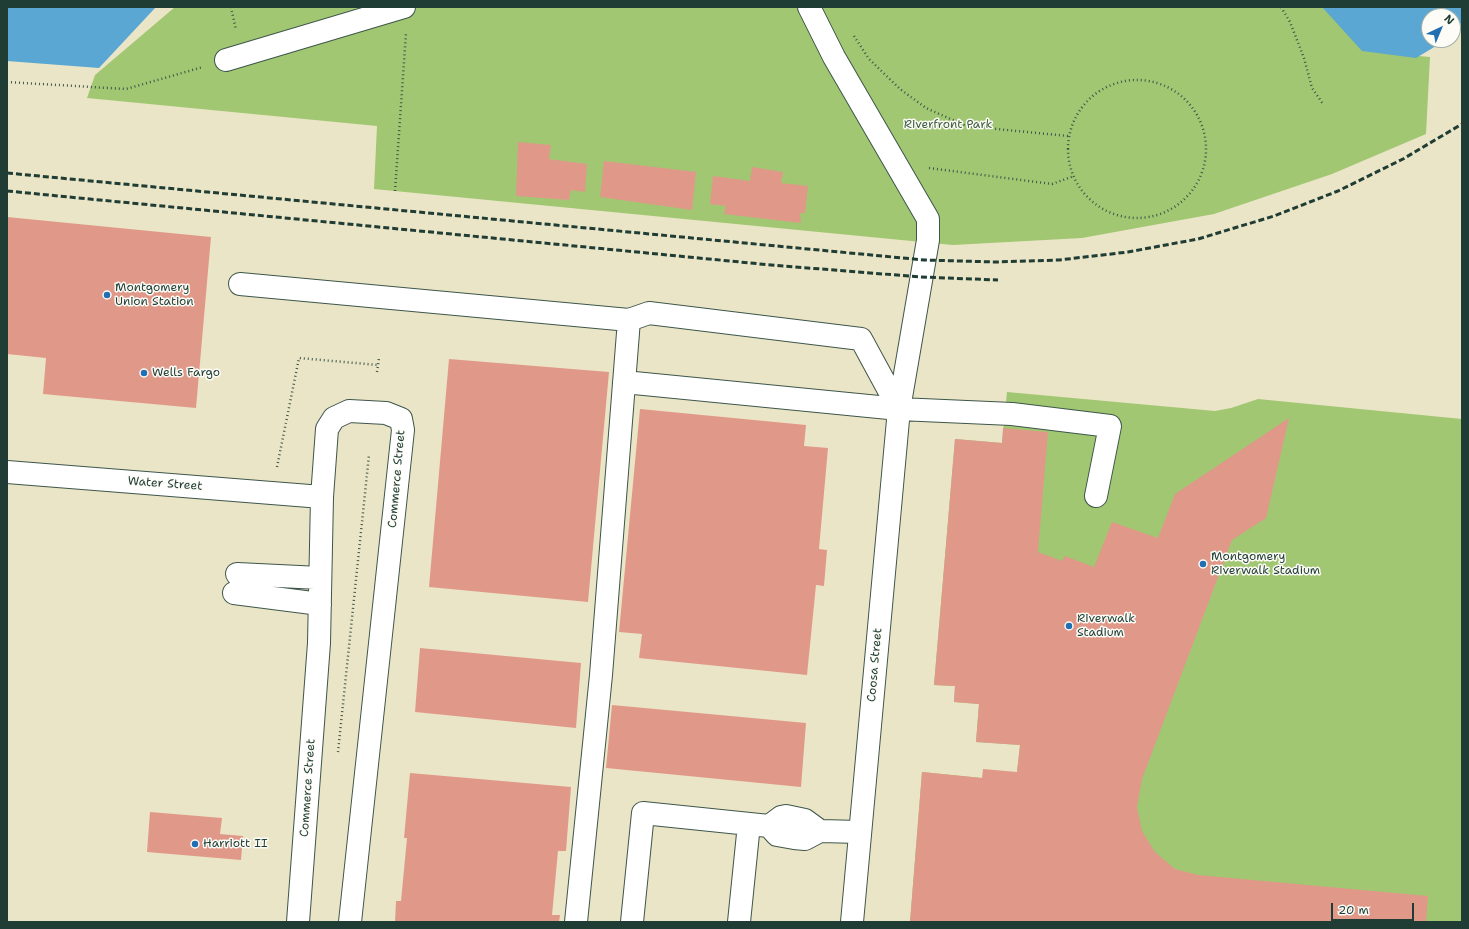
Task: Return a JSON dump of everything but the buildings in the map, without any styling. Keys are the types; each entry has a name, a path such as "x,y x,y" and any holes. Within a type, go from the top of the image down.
{"street":[{"name":"Coosa Street","path":"809,7 834,57 928,219 928,240 899,409 852,922"},
{"path":"226,60 405,17"},
{"path":"240,284 629,320 649,313 861,339 899,409"},
{"path":"576,922 598,712 629,320"},
{"path":"624,382 899,409 1012,414 1110,426 1096,496"},
{"name":"Commerce Street","path":"298,922 316,679 320,604 322,497 327,429 334,418 349,411 386,413 401,419 403,430 350,922"},
{"name":"Water Street","path":"7,472 322,497"},
{"path":"320,578 236,583 320,604"},
{"path":"632,922 643,813 759,825 777,835 805,839 820,831 860,832"},
{"path":"739,922 759,825"}],"path":[{"path":"1281,7 1290,22 1312,88 1323,104"},
{"path":"395,191 405,17"},
{"path":"852,32 869,59 900,89 926,108 966,126 1068,136"},
{"path":"7,82 126,89 226,60"},
{"path":"1150,80 1172,89 1194,108 1204,130 1206,157 1199,180 1181,203 1160,215 1133,219 1110,213 1095,205 1078,187 1074,176 1068,160 1068,136 1071,124 1083,103 1094,92 1116,82 1150,80"},
{"path":"897,164 1052,184 1074,176"},
{"path":"272,492 299,358 378,365"},
{"path":"377,372 379,358"},
{"path":"338,758 369,455"}],"green space":[{"name":"Riverfront Park","path":"175,7 1328,7 1385,53 1430,57 1426,134 1332,174 1214,214 1082,238 953,245 374,189 377,126 87,98 95,75"},
{"name":"Montgomery Riverwalk Stadium","path":"1007,392 1215,411 1231,408 1258,399 1462,419 1462,922 910,922 922,772 982,778 1017,772 1020,745 976,742 979,704 954,702 955,686 934,685 955,439 1002,443"}],"water":[{"path":"7,7 156,7 99,68 7,61"},
{"path":"1322,7 1462,7 1461,31 1461,8 1421,8 1421,48 1433,48 1416,58 1362,51"}],"railway":[{"path":"7,173 924,260 996,262 1059,260 1128,252 1198,239 1274,216 1338,191 1403,159 1462,124"},
{"path":"7,191 771,265 921,277 998,280"}],"place":[{"name":"Montgomery Union Station","path":"107,295"},
{"name":"Wells Fargo","path":"144,373"},
{"name":"Montgomery Riverwalk Stadium","path":"1203,564"},
{"name":"Riverwalk Stadium","path":"1069,626"},
{"name":"Harriott II","path":"195,844"}]}
